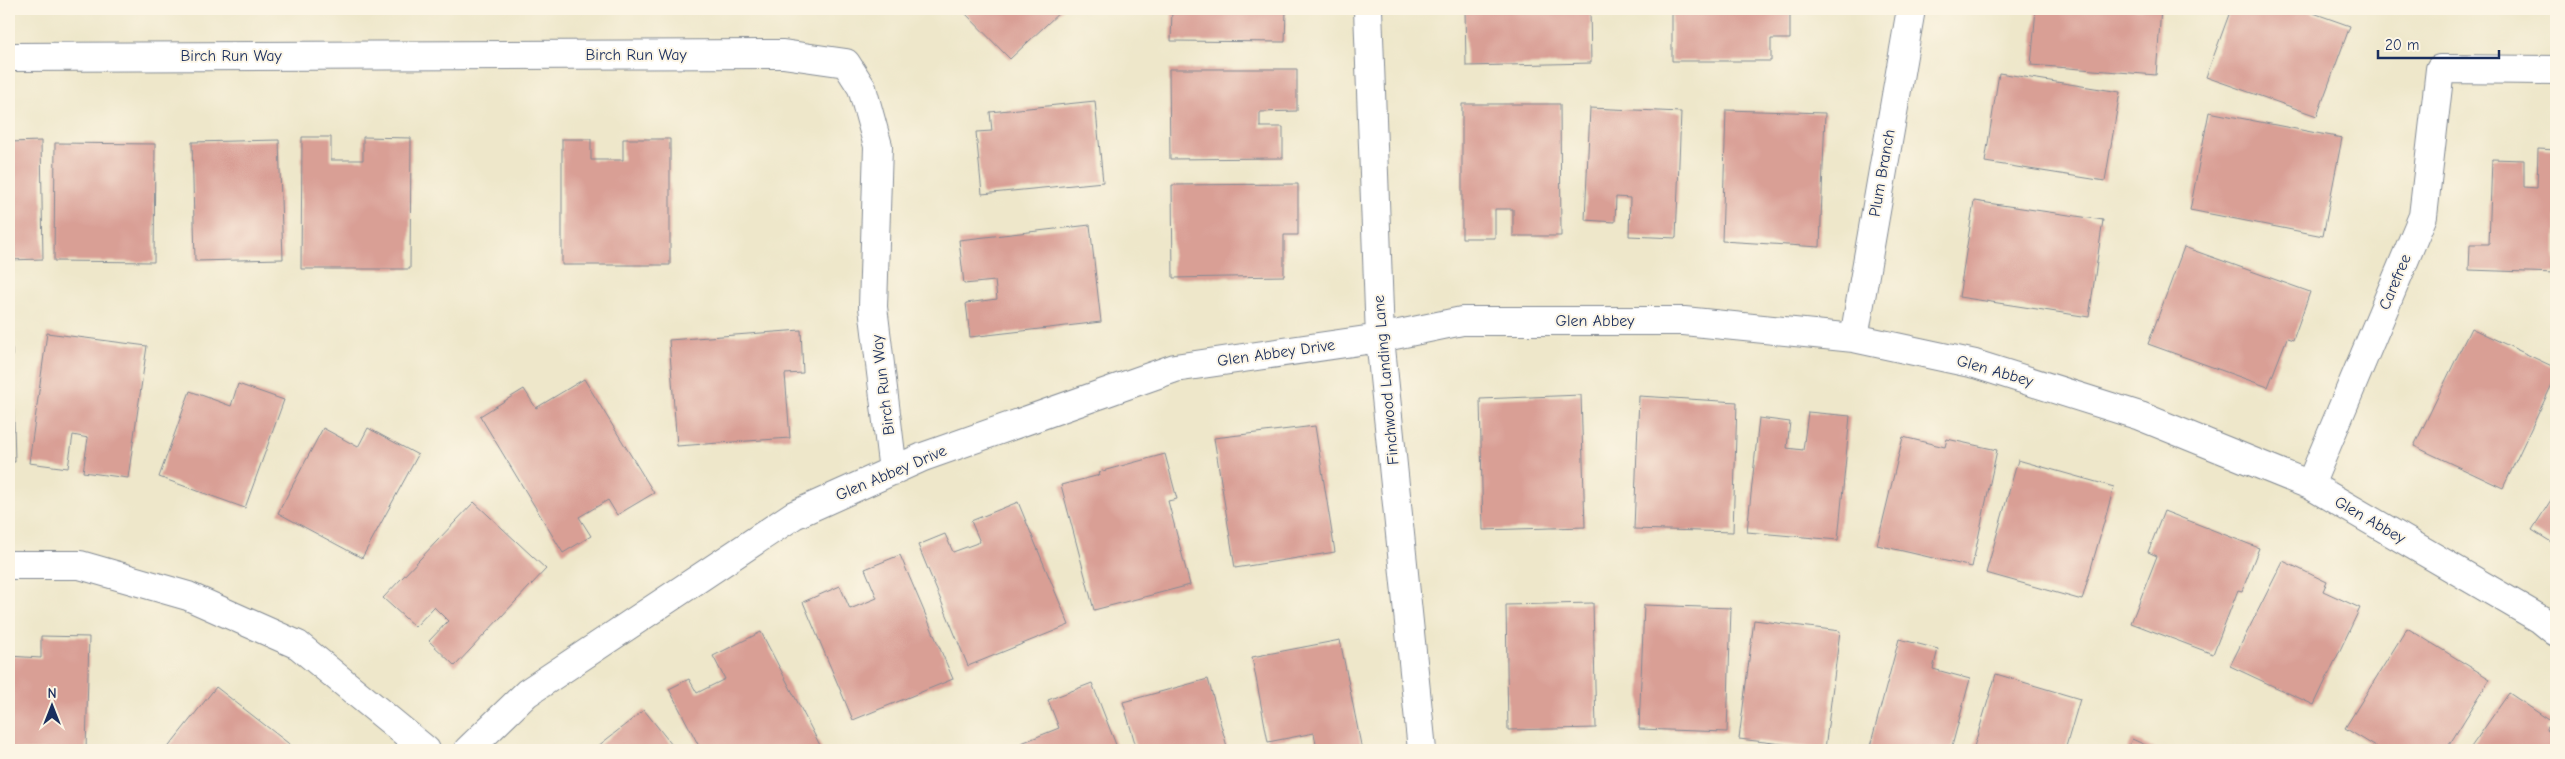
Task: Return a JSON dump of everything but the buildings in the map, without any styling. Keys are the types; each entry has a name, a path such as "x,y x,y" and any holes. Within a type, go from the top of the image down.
{"street":[{"name":"Finchwood Landing Lane","path":"1368,9 1380,338 1422,750"},
{"name":"Plum Branch","path":"1854,338 1911,9"},
{"name":"Birch Run Way","path":"9,57 783,54 846,63 862,88 878,146 874,307 893,471"},
{"name":"Carefree","path":"2310,485 2423,216 2440,69 2556,70"},
{"name":"Glen Abbey","path":"1380,338 1462,321 1684,321 1854,338 1975,364 2140,416 2310,485 2540,619 2556,632"},
{"name":"Glen Abbey Drive","path":"468,750 527,693 794,515 923,458 1175,368 1380,338"},
{"path":"9,565 80,565 188,596 298,646 426,750"}]}
